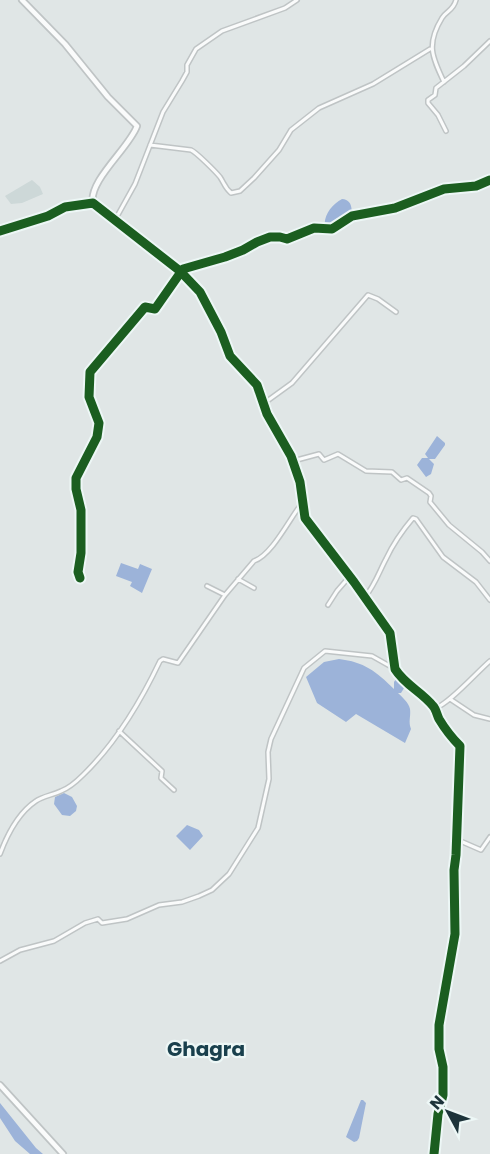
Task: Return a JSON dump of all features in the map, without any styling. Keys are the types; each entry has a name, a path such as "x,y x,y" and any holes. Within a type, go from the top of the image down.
{"street":[{"path":"22,0 65,44 108,97 137,126 129,141 108,166 93,192 93,202"},
{"path":"115,220 135,184 163,112 182,81 187,65 196,49 222,31 285,8 297,0"},
{"path":"444,82 430,49 441,20 453,8 456,0"},
{"path":"446,131 428,100 435,96 434,90 490,41"},
{"path":"150,145 191,150 197,153 219,176 226,189 235,193 254,178 279,150 291,130 319,108 373,84 430,49"},
{"path":"80,578 78,572 81,554 81,510 75,489 76,478 97,437 99,427 89,397 90,372 145,307 155,309 180,272 237,252 265,239 280,237 287,239 314,228 332,229 352,216 395,208 444,189 476,186 490,180"},
{"path":"0,231 48,216 65,207 93,202 180,272 200,292 221,332 230,356 258,385 263,404 300,482 304,518 350,576 390,633 395,669"},
{"path":"263,404 292,383 368,295 396,312"},
{"path":"292,461 319,454 324,460 338,454 366,471 392,472 401,480 407,478 429,493 430,502 449,525 490,561"},
{"path":"0,854 19,817 36,800 65,790 83,775 119,731 160,661 163,659 178,663 225,595 276,541 302,503"},
{"path":"365,597 379,577 400,532 413,518 443,556 476,582 490,600"},
{"path":"328,605 350,576"},
{"path":"238,579 254,588"},
{"path":"207,586 225,595"},
{"path":"0,961 20,950 54,941 86,923 98,919 102,923 127,919 159,905 182,902 212,890 229,874 258,828 269,779 268,753 271,739 304,668 325,651 372,656 395,669 404,681 435,708 440,721 460,746 454,870 455,934 439,1024 443,1095 438,1114 434,1154"},
{"path":"435,708 450,699 490,661"},
{"path":"450,699 474,715 490,720"},
{"path":"119,731 162,771 161,778 174,790"},
{"path":"456,839 481,850 490,837"},
{"path":"0,1085 63,1154"}],"shaded area":[{"path":"32,180 40,187 43,194 22,203 11,204 5,196"}],"water":[{"path":"342,199 347,200 350,204 351,214 332,228 325,227 325,219 329,211"},
{"path":"437,436 445,445 435,459 429,459 434,464 431,474 426,477 417,465 422,458 428,458 425,454"},
{"path":"121,563 138,569 140,564 152,569 142,593 130,586 132,582 116,576"},
{"path":"339,659 356,662 369,668 394,689 396,679 401,679 406,685 401,693 398,693 410,709 411,729 405,743 356,714 346,722 317,703 306,677 324,662"},
{"path":"64,793 72,797 77,806 76,811 70,816 62,815 54,804 55,797"},
{"path":"187,825 199,830 203,836 190,850 176,836"},
{"path":"361,1100 366,1103 359,1138 354,1142 346,1137"},
{"path":"0,1103 43,1154 30,1154 15,1141 0,1118"}],"cycle path":[{"path":"80,578 78,572 81,553 81,510 76,478 97,437 99,423 89,397 90,372 145,307 155,309 183,269 225,257 270,237 287,239 314,228 332,229 352,216 395,208 444,189 476,186 490,180"},
{"path":"0,231 48,216 65,207 93,203 180,271 200,292 221,332 230,356 257,385 267,414 291,456 300,482 305,518 390,633 395,669 433,706 451,737 460,746 454,870 455,934 439,1025 443,1095 438,1114 434,1154"}],"district":[{"name":"Ghagra","path":"206,1049"}]}
